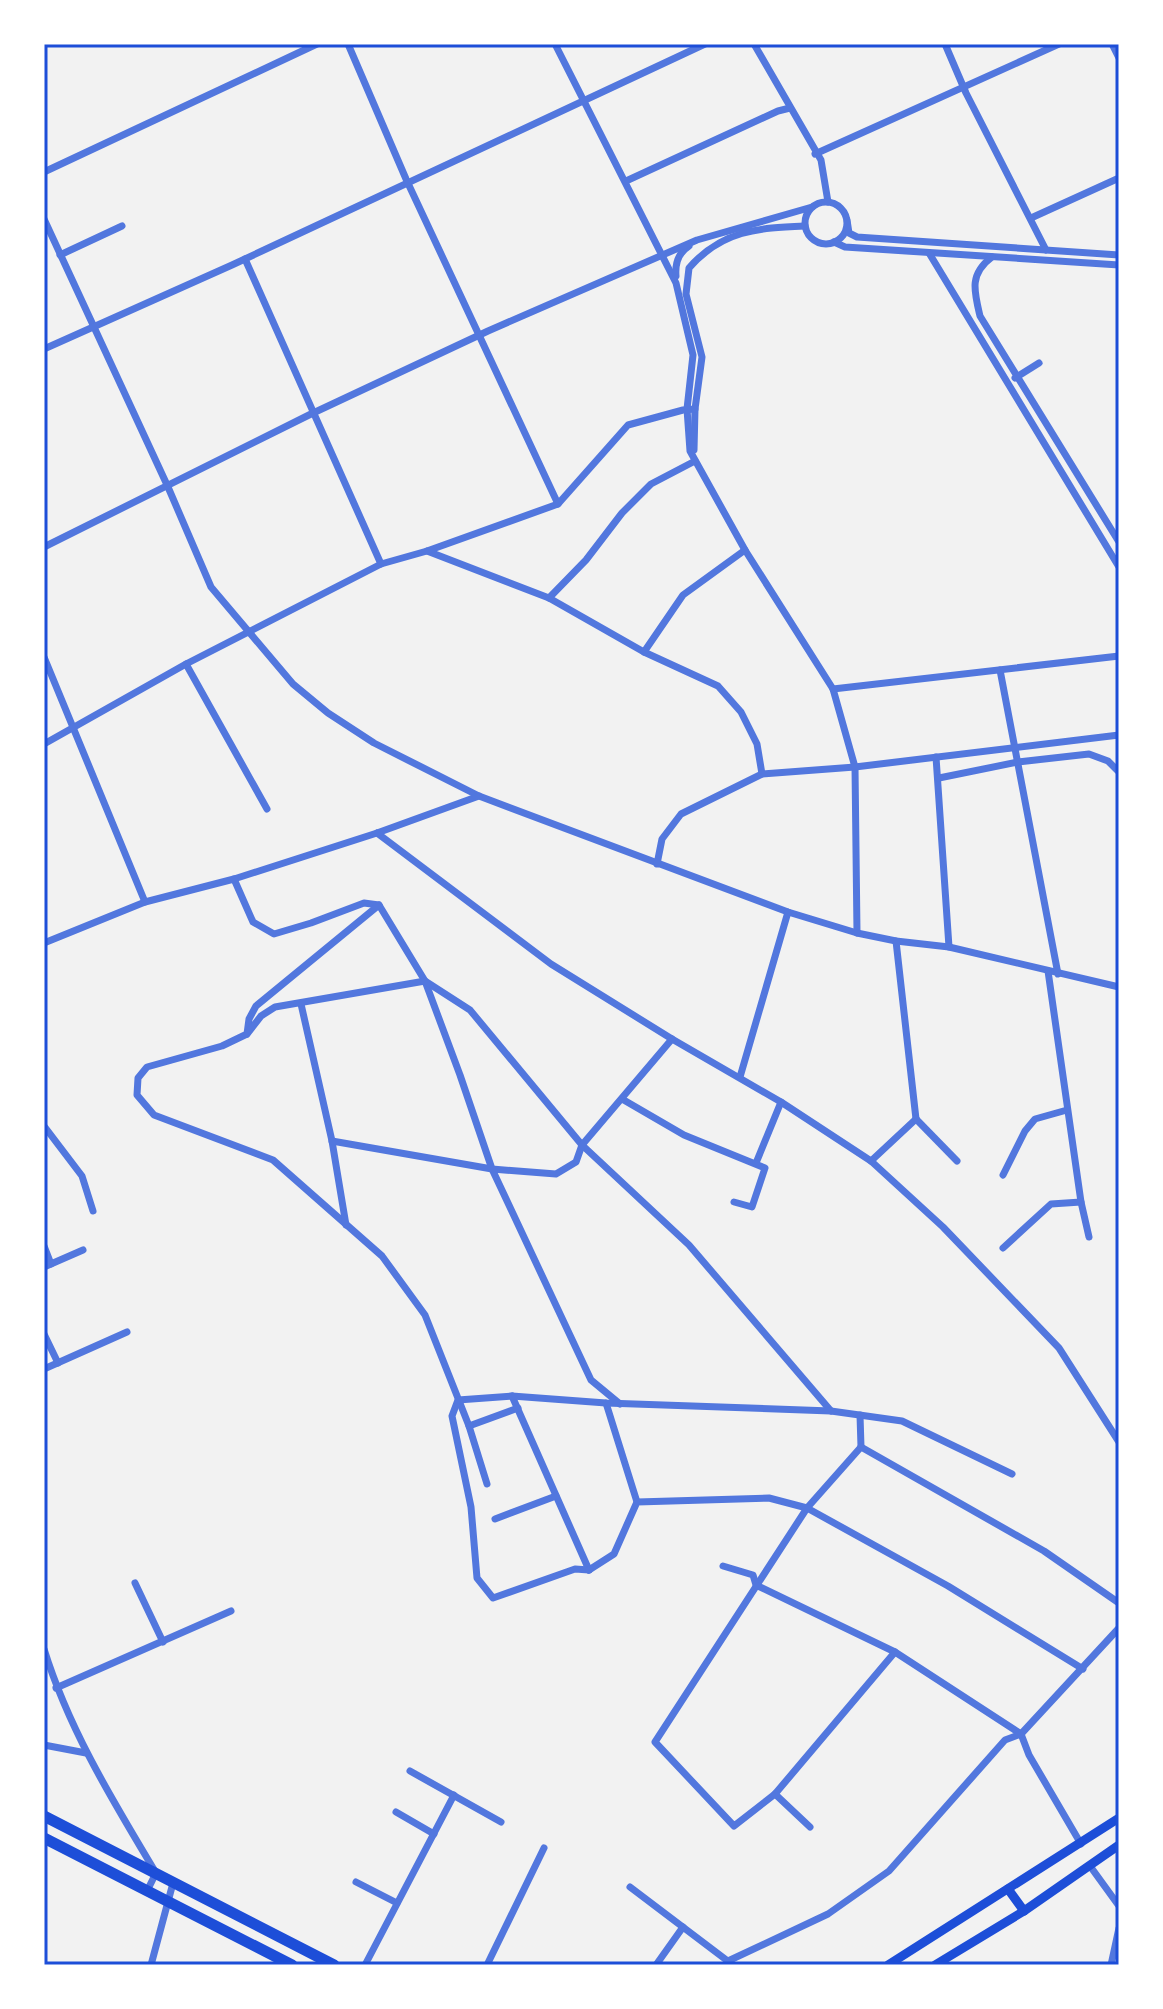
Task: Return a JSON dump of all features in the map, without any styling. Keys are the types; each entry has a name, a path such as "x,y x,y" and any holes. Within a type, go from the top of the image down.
{"highway":[{"path":"44,1816 334,1965"},
{"path":"44,1838 292,1965"},
{"path":"220,1928 229,1911"}],"main road":[{"path":"888,1965 1119,1818"},
{"path":"935,1965 1024,1911 1119,1845"},
{"path":"1008,1889 1024,1911"}],"street":[{"path":"44,172 317,44"},
{"path":"348,44 408,183 558,504"},
{"path":"555,44 676,283"},
{"path":"44,349 245,259 705,44"},
{"path":"754,44 821,160 828,202"},
{"path":"945,44 1046,250"},
{"path":"815,154 1059,44"},
{"path":"1112,44 1119,58"},
{"path":"626,181 790,108"},
{"path":"825,178 847,220 849,233 857,237 1119,255"},
{"path":"1031,218 1119,178"},
{"path":"44,547 311,414 480,334 662,254 697,240 828,202 840,207"},
{"path":"812,207 805,218 805,226 819,243 1119,265"},
{"path":"44,219 211,587 293,684 328,713 374,743 479,796 788,912 857,933 949,947 1119,987"},
{"path":"834,242 842,235 847,220"},
{"path":"60,255 122,226"},
{"path":"691,409 702,357 686,294 689,268 720,240 744,232 805,226"},
{"path":"697,240 683,250 675,265 676,283 693,355 691,409 695,461 745,550 833,689 855,767 857,933"},
{"path":"929,253 1119,567"},
{"path":"992,257 981,265 975,282 980,316 1119,542"},
{"path":"245,259 311,414 317,419 381,564"},
{"path":"1007,384 1039,363"},
{"path":"44,744 186,664 381,564 427,551 558,504 628,425 691,409"},
{"path":"549,598 651,484 695,461"},
{"path":"644,652 683,595 745,550"},
{"path":"427,551 549,598 644,652 718,686 741,712 757,744 762,774"},
{"path":"833,689 1119,656"},
{"path":"44,657 145,902"},
{"path":"186,664 267,809"},
{"path":"1000,670 1058,974"},
{"path":"657,864 662,839 681,814 762,774 855,767 1119,735"},
{"path":"939,778 1018,762 1089,754 1108,761 1119,772"},
{"path":"936,757 949,947"},
{"path":"44,943 145,902 234,879 479,796"},
{"path":"377,833 551,964 781,1102 871,1161 943,1227 1059,1348 1119,1442"},
{"path":"234,879 253,922 274,934 364,903 379,905"},
{"path":"379,905 425,981 492,1169 591,1380 620,1404"},
{"path":"247,1034 249,1019 256,1006 379,905"},
{"path":"740,1077 788,912"},
{"path":"896,941 916,1119 957,1161"},
{"path":"1048,971 1081,1202 1089,1237"},
{"path":"487,1484 469,1426 425,1315 382,1256 273,1160 154,1115 137,1095 138,1078 147,1067 222,1046 247,1034 261,1016 275,1007 425,981 470,1010 582,1145 689,1245 831,1411"},
{"path":"301,1004 332,1141 346,1226"},
{"path":"332,1141 492,1169 556,1174 576,1162 582,1145 672,1039"},
{"path":"622,1099 684,1135 765,1168 752,1207 734,1202"},
{"path":"756,1163 781,1102"},
{"path":"1003,1175 1025,1131 1035,1119 1067,1110"},
{"path":"871,1161 916,1119"},
{"path":"44,1126 82,1176 93,1211"},
{"path":"1003,1248 1051,1204 1081,1202"},
{"path":"44,1246 47,1266 83,1250"},
{"path":"44,1369 127,1332"},
{"path":"44,1334 58,1363"},
{"path":"458,1400 512,1396 620,1404 831,1411 902,1421 1012,1474"},
{"path":"512,1396 589,1570"},
{"path":"458,1400 452,1416 471,1507 477,1578 493,1598 575,1569 589,1570 614,1554 637,1502 606,1403"},
{"path":"469,1426 518,1408"},
{"path":"860,1415 861,1447 807,1508 655,1742 734,1826 775,1794 895,1652"},
{"path":"861,1447 1044,1551 1119,1603"},
{"path":"495,1519 556,1496"},
{"path":"637,1502 769,1498 807,1508 948,1586 1083,1669"},
{"path":"723,1566 753,1575 756,1585 895,1652 1021,1734 1029,1755 1081,1844"},
{"path":"135,1583 163,1642"},
{"path":"56,1688 231,1611"},
{"path":"630,1887 730,1963 828,1914 889,1871 1005,1740 1021,1734 1119,1628"},
{"path":"44,1649 56,1688 86,1753 156,1873 147,1891"},
{"path":"44,1745 86,1753"},
{"path":"410,1771 501,1822"},
{"path":"775,1794 810,1827"},
{"path":"365,1965 454,1795"},
{"path":"396,1812 434,1834"},
{"path":"487,1965 544,1848"},
{"path":"1090,1866 1119,1906"},
{"path":"356,1882 397,1903"},
{"path":"151,1965 173,1883"},
{"path":"656,1965 683,1927"},
{"path":"1111,1965 1119,1928"}]}
